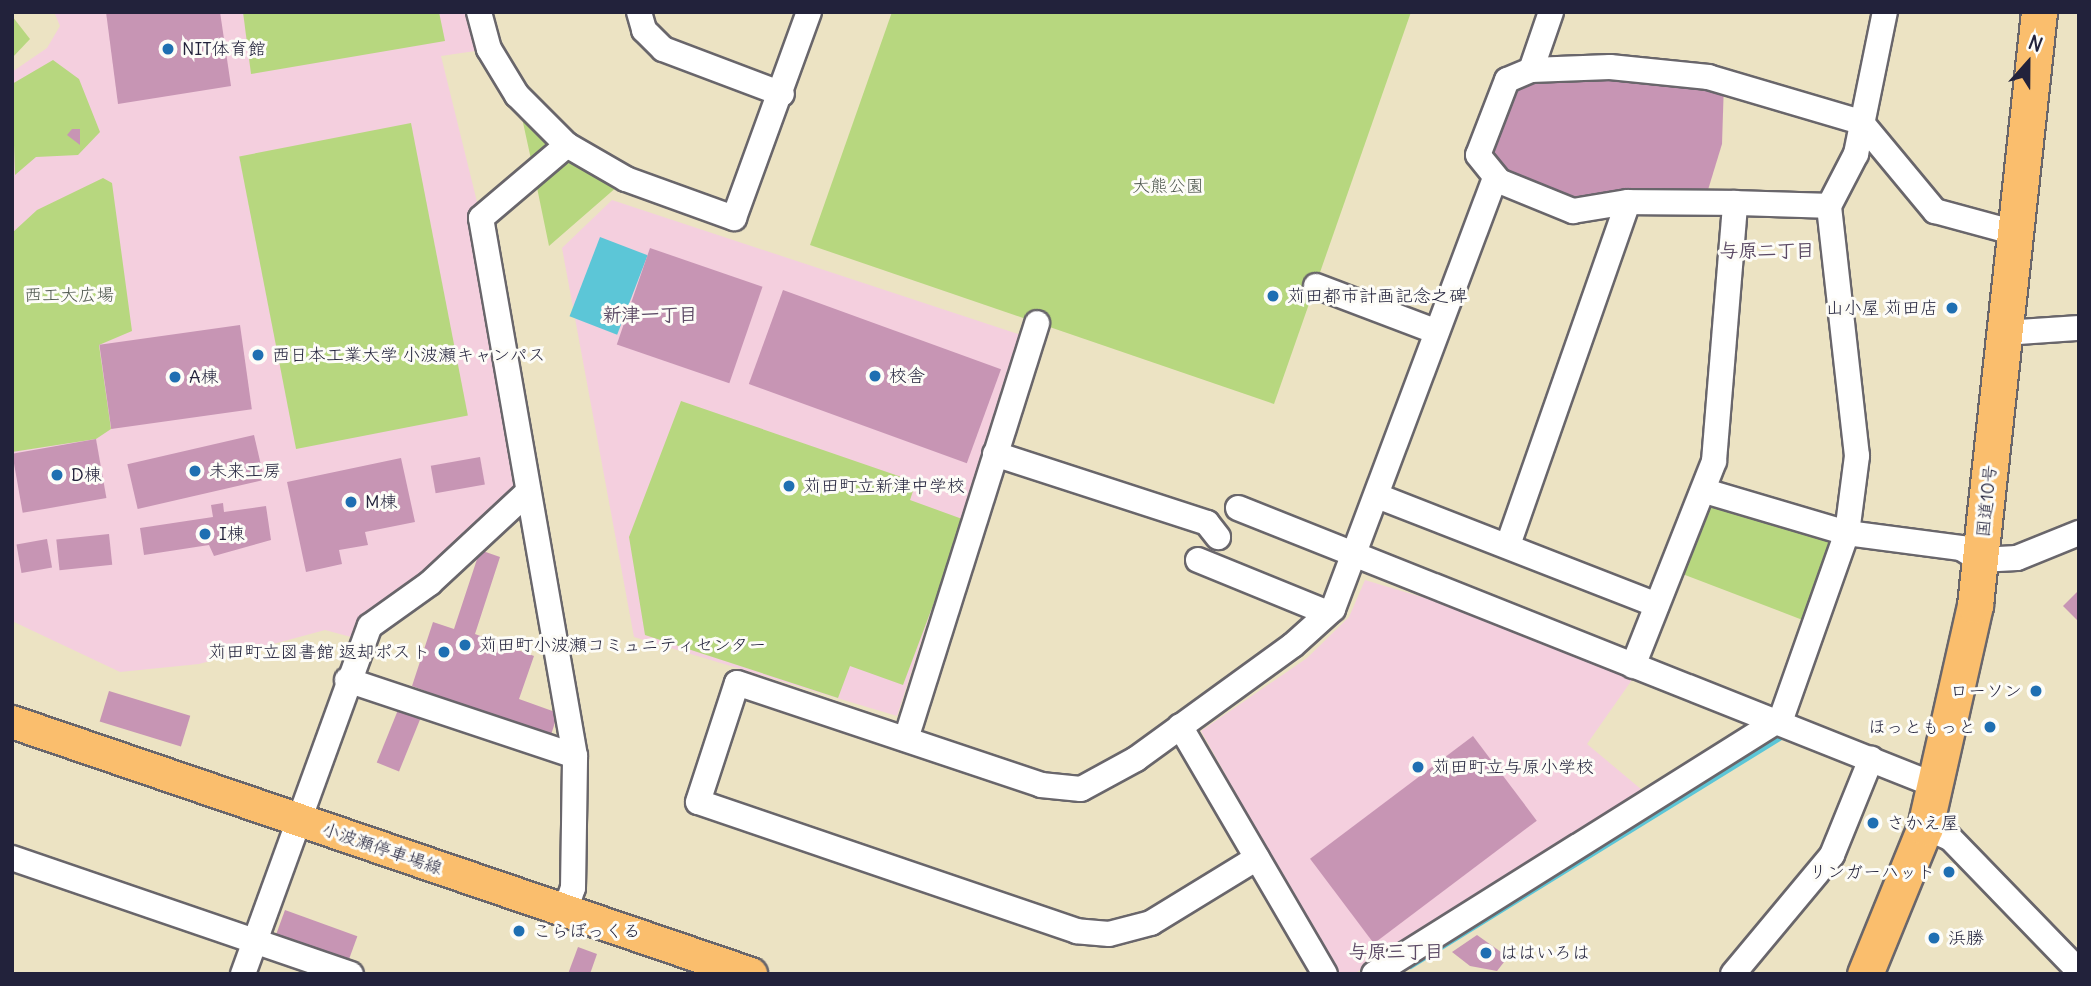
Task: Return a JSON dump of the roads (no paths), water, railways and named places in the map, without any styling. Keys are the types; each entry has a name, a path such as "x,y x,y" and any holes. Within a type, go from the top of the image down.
{"highway":[{"name":"国道10号","path":"1865,974 1925,827 1930,782 1970,554 2005,333 2008,230 2023,12"},
{"name":"国道10号","path":"1970,554 2008,230 2039,12"},
{"name":"国道10号","path":"1849,974 1875,922 1930,782"}],"main road":[{"name":"小波瀬停車場線","path":"12,722 751,974"}],"street":[{"path":"480,12 489,49 517,95 567,145 626,179 734,218 782,94 809,12"},
{"path":"639,12 644,30 663,49 782,94"},
{"path":"1531,70 1551,12"},
{"path":"1374,974 1781,719 1847,533 1857,456 1829,206 1856,154 1877,14"},
{"path":"1829,206 1628,202 1573,211 1495,177 1478,155 1507,80 1531,70 1610,67 1708,78 1861,122 1935,211 2008,230"},
{"path":"565,912 573,888 575,756 481,218 567,145"},
{"path":"1257,858 1151,923 1109,934 1077,932 698,802 737,683 1041,785 1081,789 1112,775 1328,613 1380,497 1437,332 1495,177"},
{"path":"1508,545 1628,202"},
{"path":"1633,666 1705,491 1724,393 1735,203"},
{"path":"1316,286 1437,332"},
{"path":"906,739 1037,323"},
{"path":"2005,333 2079,328"},
{"path":"995,454 1207,523 1217,537"},
{"path":"1705,491 1847,533 1970,554 2017,558 2079,533"},
{"path":"243,974 362,640 381,614 430,583 527,493"},
{"path":"1380,497 1657,605"},
{"path":"1238,508 1633,666 1781,719 1930,782"},
{"path":"1198,560 1328,613"},
{"path":"347,680 575,756"},
{"path":"1180,726 1325,974"},
{"path":"1733,974 1832,855 1871,759"},
{"path":"1925,827 1950,838 2079,971"},
{"path":"12,858 351,974"}],"water":[{"path":"600,237 648,255 617,335 570,316"}],"waterway":[{"path":"1410,966 1786,734"}],"place":[{"name":"NIT体育館","path":"168,49"},
{"name":"苅田都市計画記念之碑","path":"1273,296"},
{"name":"山小屋 苅田店","path":"1952,308"},
{"name":"西日本工業大学 小波瀬キャンパス","path":"258,355"},
{"name":"校舎","path":"875,376"},
{"name":"A棟","path":"175,377"},
{"name":"未来工房","path":"195,471"},
{"name":"D棟","path":"57,475"},
{"name":"苅田町立新津中学校","path":"789,486"},
{"name":"M棟","path":"351,502"},
{"name":"I棟","path":"205,534"},
{"name":"苅田町小波瀬コミュニティセンター","path":"465,645"},
{"name":"苅田町立図書館 返却ポスト","path":"444,652"},
{"name":"ローソン","path":"2036,691"},
{"name":"ほっともっと","path":"1990,727"},
{"name":"苅田町立与原小学校","path":"1418,767"},
{"name":"さかえ屋","path":"1873,823"},
{"name":"リンガーハット","path":"1949,872"},
{"name":"こらぼっくる","path":"519,931"},
{"name":"浜勝","path":"1934,938"},
{"name":"ははいろは","path":"1486,953"}],"district":[{"name":"与原二丁目","path":"1767,251"},
{"name":"新津一丁目","path":"650,315"},
{"name":"与原三丁目","path":"1396,952"}],"park label":[{"name":"大熊公園","path":"1168,186"},
{"name":"西工大広場","path":"69,295"}]}
